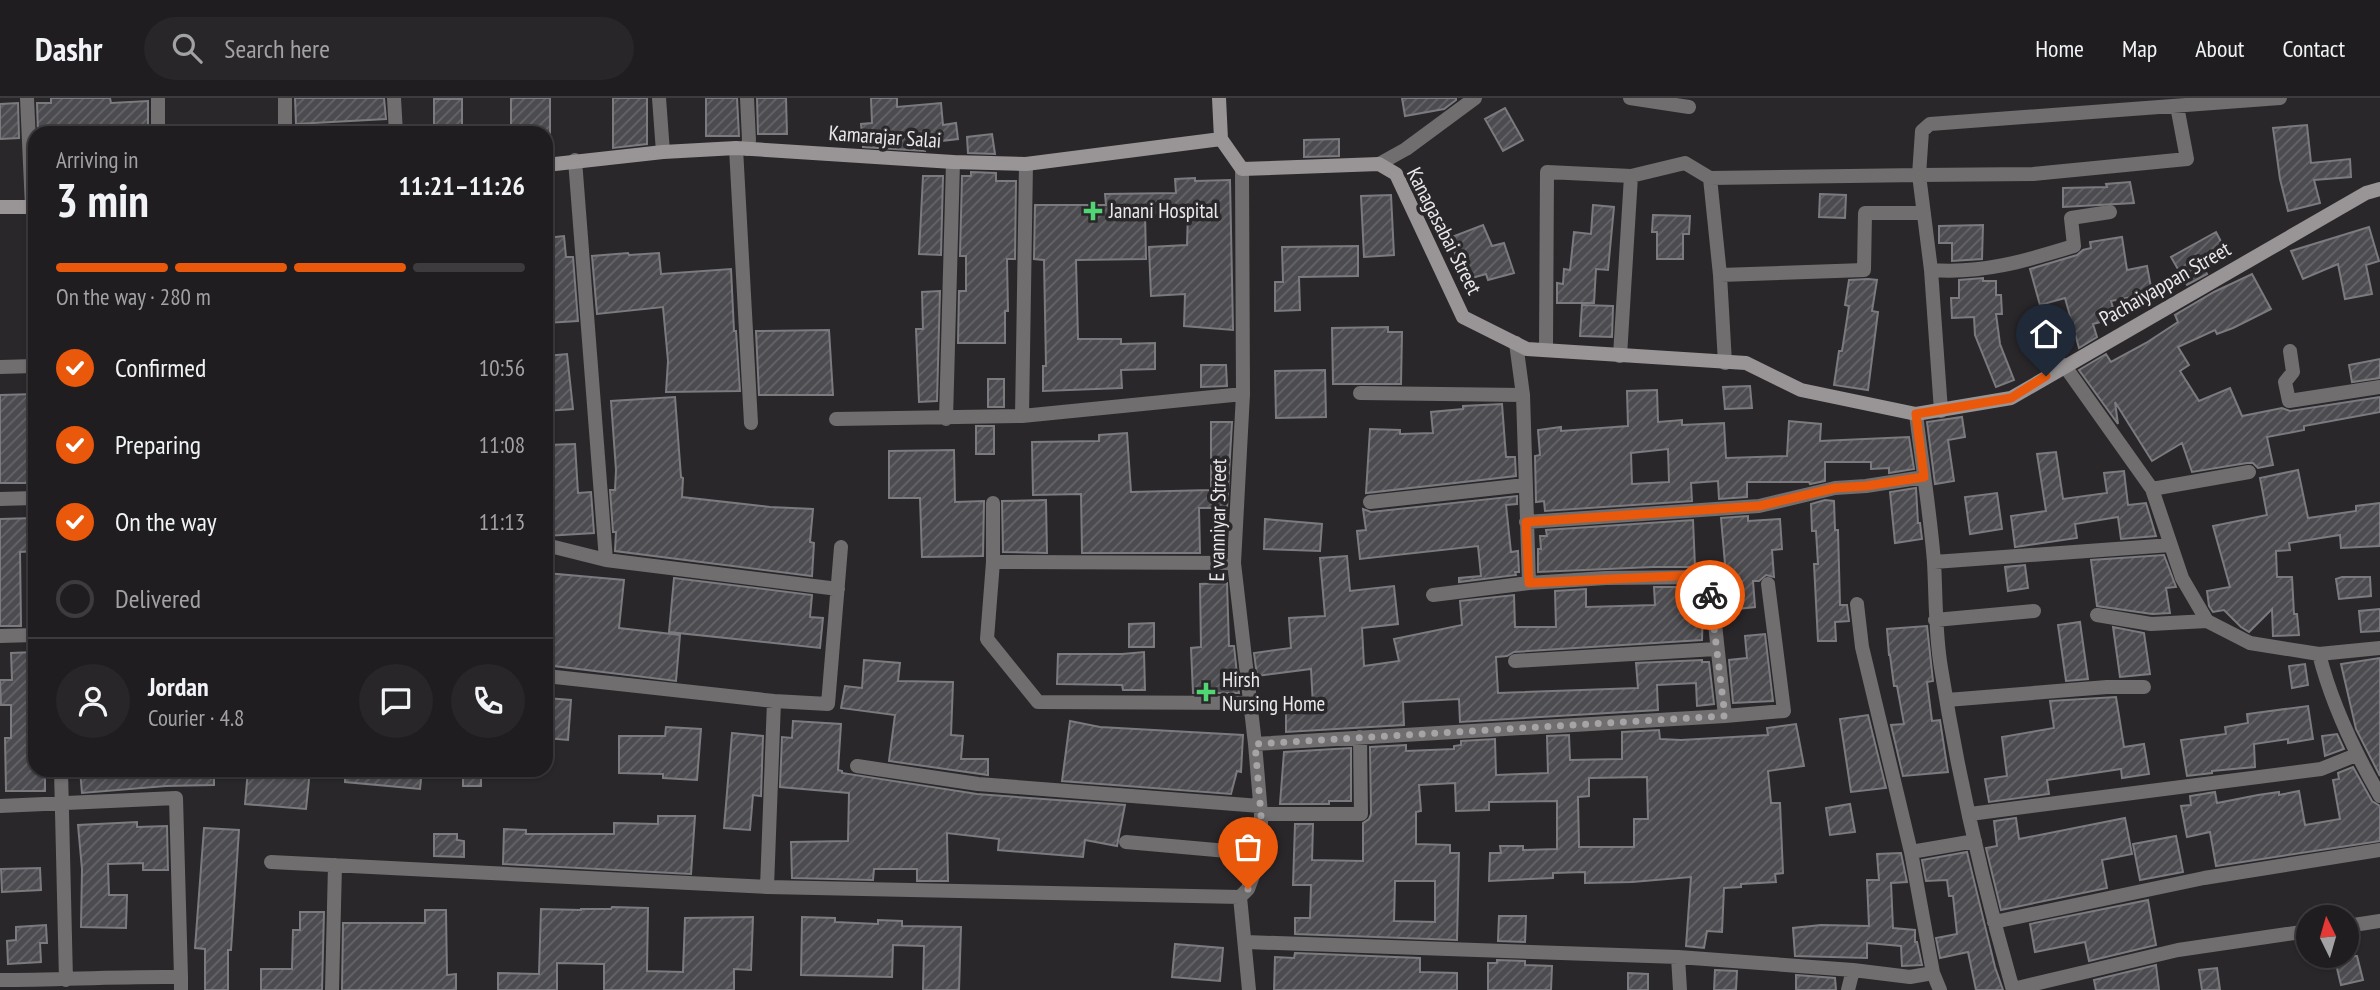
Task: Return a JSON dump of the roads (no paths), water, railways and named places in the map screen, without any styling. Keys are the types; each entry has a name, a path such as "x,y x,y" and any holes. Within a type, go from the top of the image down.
{"main road":[{"path":"1219,98 1221,139 1242,169"},
{"name":"Kamarajar Salai","path":"553,164 663,152 742,148 953,162 1026,164 1221,139"},
{"name":"Kanagasabai Street","path":"1242,169 1379,164 1396,174 1464,317 1527,349 1546,348 1725,363"},
{"name":"Pachaiyappan Street","path":"1725,363 1746,363 1801,390 1916,414 2011,398 2366,193 2380,189"},
{"path":"0,207 28,207"}],"street":[{"path":"27,98 29,126"},
{"path":"158,98 158,126"},
{"path":"285,98 285,126"},
{"path":"394,98 396,126"},
{"path":"659,98 663,152"},
{"path":"747,98 749,140 742,148 751,423"},
{"path":"1379,164 1406,149 1475,98"},
{"path":"1630,98 1689,107"},
{"path":"1941,411 1931,270 1919,175 1922,131 1930,124 2280,98"},
{"path":"1546,348 1547,172 1631,176 1685,163 1710,178 2034,174 2187,159 2177,106"},
{"path":"575,160 606,561"},
{"path":"947,419 953,162"},
{"path":"1022,416 1026,164"},
{"name":"E vanniyar Street","path":"1240,897 1248,889 1261,854 1255,744 1234,563 1243,394 1242,169"},
{"path":"1620,356 1631,176"},
{"path":"1710,178 1720,275 1725,363"},
{"path":"1931,270 1960,272 2006,266 2074,246 2071,218 2110,212"},
{"path":"1720,275 1864,270 1866,213 1924,213"},
{"path":"1516,343 1523,395 1529,583"},
{"path":"2290,351 2293,372 2285,382 2289,401 2380,387"},
{"path":"2064,365 2152,489 2182,578 2207,621"},
{"path":"0,367 28,366"},
{"path":"1360,393 1523,395"},
{"path":"836,419 1022,416 1243,394"},
{"path":"1916,414 1934,562 1935,621 1947,700 1975,841 2013,990 2178,950 2296,933"},
{"path":"2152,489 2249,472"},
{"path":"1526,522 1759,506 1835,488 1924,477"},
{"path":"1370,502 1525,485"},
{"path":"0,499 28,498"},
{"path":"993,503 993,562 987,639 1038,702 1250,703"},
{"path":"1934,562 2171,545"},
{"path":"553,547 606,561 838,589"},
{"path":"553,677 774,701 828,704 841,547"},
{"path":"993,562 1234,563"},
{"path":"1433,595 1529,583 1606,578 1704,577 1714,615 1725,716"},
{"path":"1255,744 1784,711 1768,584"},
{"path":"1857,604 1862,648 1911,852 1933,973 1940,990"},
{"path":"1935,621 2034,611"},
{"path":"2097,615 2151,624 2207,621 2250,643 2319,654 2380,648"},
{"path":"0,636 28,635"},
{"path":"1516,661 1716,649"},
{"path":"2319,654 2326,684 2356,755 2380,796"},
{"path":"1947,700 2107,687 2144,687"},
{"path":"767,887 774,701"},
{"path":"857,766 978,783 1260,810 1362,814 1360,737"},
{"path":"1970,814 2321,769 2356,755"},
{"path":"61,777 66,980"},
{"path":"0,806 176,798 181,984 0,981"},
{"path":"1911,852 1975,841"},
{"path":"1126,842 1261,854"},
{"path":"1994,922 2204,878 2380,850"},
{"path":"271,862 767,887 1240,897 1249,990"},
{"path":"332,990 335,865"},
{"path":"2359,924 2380,921"},
{"path":"1246,942 1678,957 1910,977 1933,973"},
{"path":"1678,957 1680,990"},
{"path":"1848,990 1853,970"}],"place":[{"name":"Janani Hospital","path":"1093,211"},
{"name":"Hirsh Nursing Home","path":"1206,692"}]}
